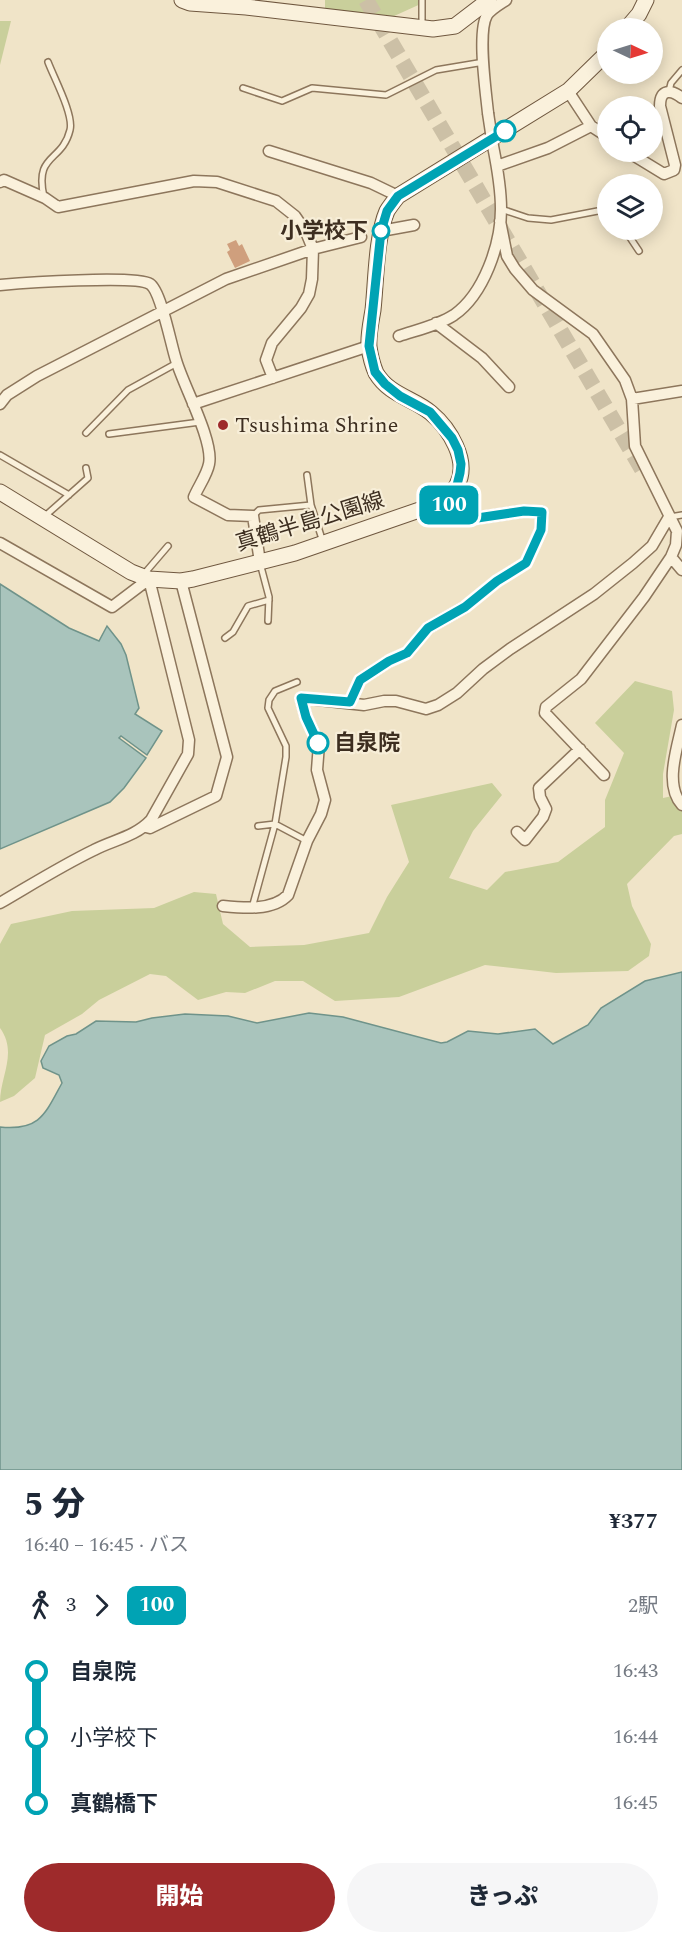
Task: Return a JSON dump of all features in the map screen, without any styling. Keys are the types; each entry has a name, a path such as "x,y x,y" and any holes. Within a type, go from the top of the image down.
{"main road":[{"path":"182,0 190,3 433,29 455,27 489,0"},
{"path":"636,18 646,0"},
{"path":"446,496 457,485 461,464 452,438 430,412 400,396 385,384 375,372 369,346 381,231 387,211 398,196 568,91 597,63"},
{"name":"真鶴半島公園線","path":"0,492 130,572 146,577 180,581 323,544 428,507 446,496"}],"street":[{"path":"399,336 453,316 470,302 488,271 501,209 497,166 488,113 484,22 490,11 506,0"},
{"path":"568,91 591,126 597,130"},
{"path":"644,162 664,174 679,166 660,99 663,93 669,91 682,98"},
{"path":"497,166 548,147 591,126"},
{"path":"269,151 371,183 398,196"},
{"path":"0,182 4,180 45,198 58,207 194,181 217,182 276,201 295,216 306,232 313,249 309,294 301,308 272,343 266,360 273,378"},
{"path":"500,221 507,256 514,268 533,290 593,334 626,380 632,399 634,446 677,531 676,545 671,557 644,597 581,679 546,707 545,713 604,775"},
{"path":"381,231 414,225"},
{"path":"0,404 7,395 37,376 226,279 313,249 361,237"},
{"path":"0,285 65,281 150,283 158,292 177,363 207,443 209,464 194,497 228,515 253,516 260,562"},
{"path":"436,323 482,358 509,387"},
{"path":"193,404 369,346"},
{"path":"632,399 682,391"},
{"path":"350,702 360,680 389,661 407,653 428,628 465,607 497,581 526,563 535,548 541,530 542,512 524,511 464,520 456,516 446,496"},
{"path":"223,906 252,908 283,900 288,895 307,841 321,814 325,800 317,770 319,744 306,717 301,698 364,705 396,701 426,709 438,705 457,693 483,669 594,594 633,563 652,546 669,517"},
{"path":"0,543 112,607 146,577 189,740 188,754 145,827 60,867 0,903"},
{"path":"671,557 682,570"},
{"path":"145,827 150,828 216,796 227,757 180,581"},
{"path":"682,725 673,785 682,805"},
{"path":"517,832 525,840 543,817 546,809 540,797 539,788 580,749"}],"lane":[{"path":"422,0 422,28"},
{"path":"45,198 41,183 43,166 63,146 70,129 70,119 48,62"},
{"path":"243,88 282,101 312,88 386,95 436,70 484,62"},
{"path":"669,91 671,82 682,70"},
{"path":"501,209 528,218 551,220 597,211"},
{"path":"632,240 639,250"},
{"path":"86,433 128,390 177,363"},
{"path":"109,434 200,422"},
{"path":"0,455 69,495"},
{"path":"44,518 88,478 86,468"},
{"path":"307,475 311,505 323,544"},
{"path":"253,516 260,510 311,505"},
{"path":"669,517 682,515"},
{"path":"146,577 168,546"},
{"path":"260,562 269,600 268,621"},
{"path":"225,638 232,632 248,606 269,600"},
{"path":"252,908 275,824 284,778 286,746 268,708 269,700 275,691 297,682"},
{"path":"258,826 275,824 307,841"}],"green space":[{"path":"325,0 426,0 392,17 325,11"},
{"path":"0,21 11,21 0,65"},
{"path":"635,681 672,691 674,710 663,774 663,798 682,794 682,834 674,836 627,884 632,906 651,944 649,956 628,971 556,973 485,965 399,997 335,1001 303,981 275,981 245,993 226,992 198,1000 166,976 150,974 99,1000 82,1014 45,1035 35,1078 14,1096 0,1102 8,1046 0,1028 0,944 11,924 72,911 154,908 194,892 216,894 223,924 250,947 304,945 369,933 387,897 409,862 391,805 492,783 502,795 473,831 449,878 487,890 505,872 558,862 605,827 605,800 624,753 595,723"}],"water":[{"path":"0,584 69,628 99,641 107,626 121,644 126,655 139,708 135,714 162,731 147,755 121,736 119,738 146,758 124,788 110,802 0,849"},
{"path":"682,972 682,1470 0,1470 0,1127 13,1128 33,1123 51,1104 62,1083 59,1075 43,1068 41,1061 49,1046 67,1036 76,1034 96,1021 136,1022 185,1014 228,1016 257,1023 309,1013 343,1017 441,1043 468,1031 498,1034 535,1029 553,1044 588,1025 601,1008 645,981"}],"building":[{"path":"236,240 239,246 242,244 250,261 235,268 227,252 230,250 227,244"}],"tunnel":[{"path":"366,0 642,469"}],"bus line":[{"name":"100","path":"318,743 306,717 301,698 350,702 360,680 389,661 407,653 428,628 465,607 497,581 526,563 535,548 541,530 542,512 524,511 464,520 456,516 446,496 457,485 461,464 452,438 430,412 400,396 385,384 375,372 369,346 381,231 387,211 398,196 505,131"}],"place":[{"name":"小学校下","path":"381,231"},
{"name":"Tsushima Shrine","path":"223,425"},
{"name":"自泉院","path":"318,743"}]}
